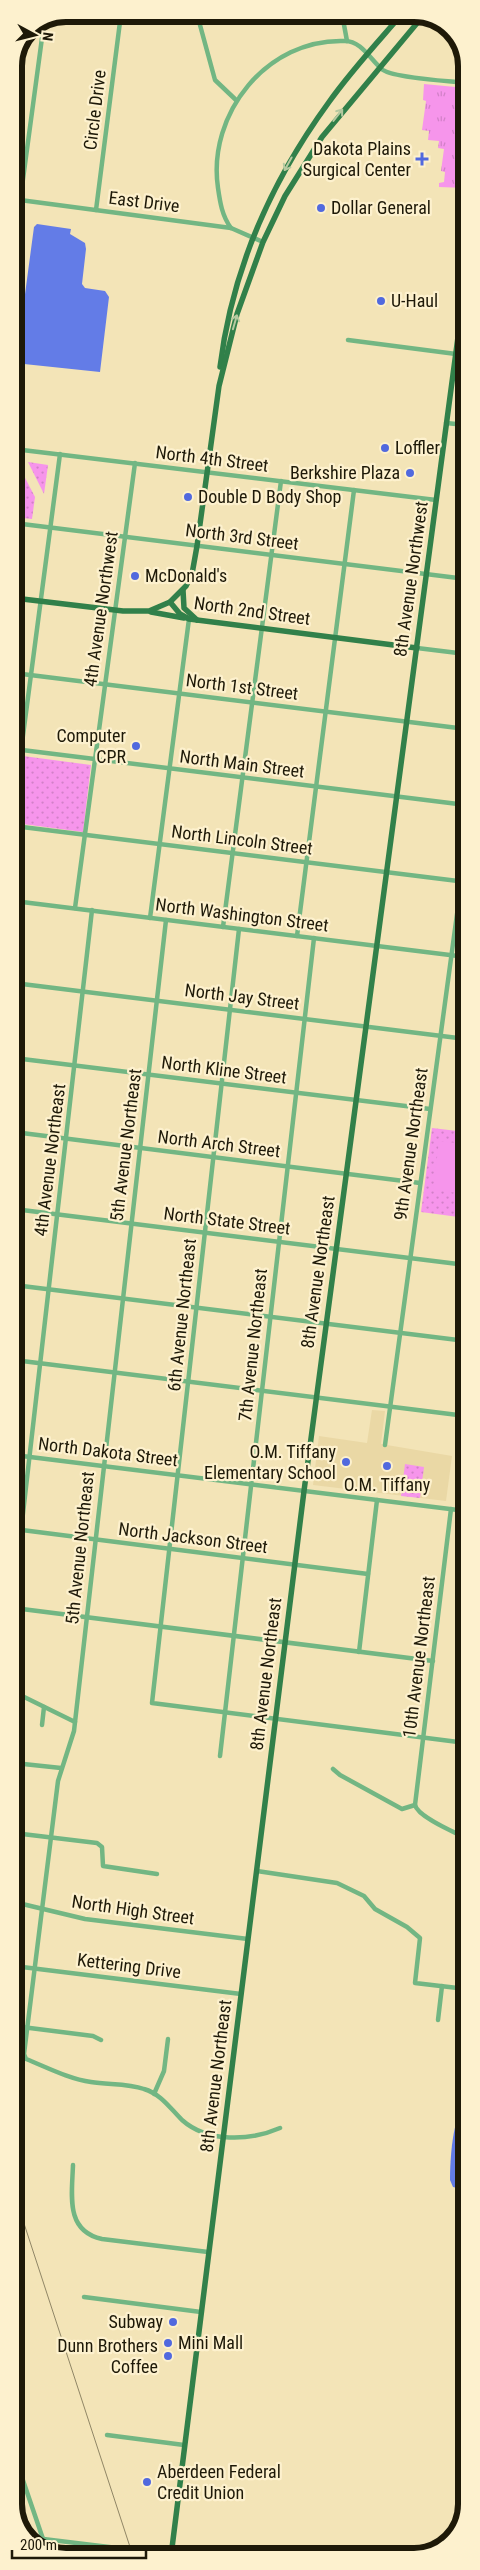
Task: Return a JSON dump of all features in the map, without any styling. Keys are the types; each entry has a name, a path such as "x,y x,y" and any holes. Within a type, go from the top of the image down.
{"main road":[{"path":"170,602 183,590 192,574 198,546 222,352 230,311 253,238 277,184 300,144 330,100 394,23"},
{"path":"219,386 237,314 263,242 285,196 308,158 340,114 379,66 418,23"},
{"name":"8th Avenue Northwest","path":"397,796 457,345"},
{"path":"183,590 184,608 199,621"},
{"name":"North 2nd Street","path":"22,599 115,610 149,611 170,602 187,619 417,648"},
{"path":"149,611 187,619"},
{"name":"8th Avenue Northeast","path":"172,2547 304,1491 397,796"}],"street":[{"name":"Circle Drive","path":"96,210 120,22"},
{"path":"199,22 215,80 236,100"},
{"path":"344,23 347,41"},
{"path":"22,185 43,29"},
{"path":"231,228 220,203 216,166 222,130 236,100 260,73 284,56 313,45 347,41 358,45 379,66 393,74 457,82"},
{"name":"East Drive","path":"22,200 231,228 263,242"},
{"path":"348,340 456,354"},
{"path":"446,423 457,424"},
{"name":"North 4th Street","path":"22,450 436,500"},
{"path":"22,740 60,454"},
{"name":"4th Avenue Northwest","path":"94,759 135,463"},
{"path":"223,927 281,481"},
{"path":"297,936 354,490"},
{"name":"North 3rd Street","path":"22,524 457,578"},
{"path":"176,618 185,623 186,634"},
{"path":"150,918 187,619"},
{"name":"North 2nd Street","path":"417,648 457,653"},
{"name":"North 1st Street","path":"22,674 457,728"},
{"name":"North Main Street","path":"22,750 457,804"},
{"path":"75,908 94,759"},
{"name":"North Lincoln Street","path":"22,827 457,880"},
{"name":"North Washington Street","path":"22,902 457,956"},
{"name":"4th Avenue Northeast","path":"23,1517 92,910"},
{"name":"9th Avenue Northeast","path":"385,1445 457,919"},
{"name":"5th Avenue Northeast","path":"154,2094 129,2086 83,2081 26,2059 24,2054 50,1837 61,1768 73,1736 166,920"},
{"name":"6th Avenue Northeast","path":"225,1713 152,1704 239,929"},
{"name":"7th Avenue Northeast","path":"220,1756 314,938"},
{"name":"North Jay Street","path":"22,984 457,1038"},
{"name":"North Kline Street","path":"22,1059 430,1109"},
{"name":"North Arch Street","path":"22,1133 420,1183"},
{"name":"North State Street","path":"22,1210 457,1264"},
{"path":"22,1286 458,1340"},
{"path":"23,1361 458,1415"},
{"name":"North Dakota Street","path":"23,1455 458,1510"},
{"path":"359,1652 377,1500"},
{"name":"10th Avenue Northeast","path":"416,1807 451,1509"},
{"name":"North Jackson Street","path":"23,1530 368,1574"},
{"path":"23,1609 433,1661"},
{"path":"23,1696 74,1722"},
{"path":"42,1725 44,1707"},
{"path":"225,1713 458,1742"},
{"path":"23,1764 61,1768"},
{"path":"334,1769 340,1776 402,1809 416,1807 424,1816 458,1834"},
{"path":"23,1833 99,1844 103,1849 102,1865 107,1868 157,1874"},
{"path":"257,1871 337,1883 364,1896 375,1909 407,1926 420,1938 416,1983 458,1988"},
{"name":"North High Street","path":"23,1904 85,1919 248,1940"},
{"name":"Kettering Drive","path":"23,1967 241,1994"},
{"path":"438,2020 442,1986"},
{"path":"23,2027 93,2036 101,2040"},
{"path":"168,2040 163,2076 154,2094 188,2124 205,2132 224,2136 252,2138 280,2128"},
{"path":"73,2165 72,2211 77,2224 88,2234 102,2239 208,2252"},
{"path":"84,2297 201,2312"},
{"path":"107,2435 184,2445"},
{"path":"23,2480 43,2539 107,2547"}],"shaded area":[{"path":"372,1410 385,1411 381,1444 452,1456 446,1501 313,1485 319,1436 367,1443"}],"green space":[{"path":"424,84 457,87 457,188 439,187 439,183 444,182 445,172 441,171 444,149 438,148 439,141 428,140 429,131 422,130 426,101 423,100"},
{"path":"28,462 48,465 44,494"},
{"path":"22,472 35,497 32,519 22,518"},
{"path":"23,756 91,765 83,832 22,824"},
{"path":"432,1128 457,1131 457,1217 421,1212"},
{"path":"439,1141 457,1143 457,1193 433,1190"},
{"path":"405,1464 424,1467 420,1498 401,1496"}],"water":[{"path":"37,224 71,229 70,234 85,243 82,284 85,288 105,291 109,297 100,372 22,363 22,316 34,227"},
{"path":"458,2119 458,2188 453,2187 450,2180 451,2151"}],"railway":[{"path":"23,2220 130,2547"}],"place":[{"name":"Dakota Plains Surgical Center","path":"422,159"},
{"name":"Dollar General","path":"321,208"},
{"name":"U-Haul","path":"381,301"},
{"name":"Loffler","path":"385,448"},
{"name":"Berkshire Plaza","path":"410,473"},
{"name":"Double D Body Shop","path":"188,497"},
{"name":"McDonald's","path":"135,576"},
{"name":"Computer CPR","path":"136,746"},
{"name":"O.M. Tiffany Elementary School","path":"346,1462"},
{"name":"O.M. Tiffany","path":"387,1466"},
{"name":"Subway","path":"173,2322"},
{"name":"Mini Mall","path":"168,2343"},
{"name":"Dunn Brothers Coffee","path":"168,2356"},
{"name":"Aberdeen Federal Credit Union","path":"147,2482"}]}
